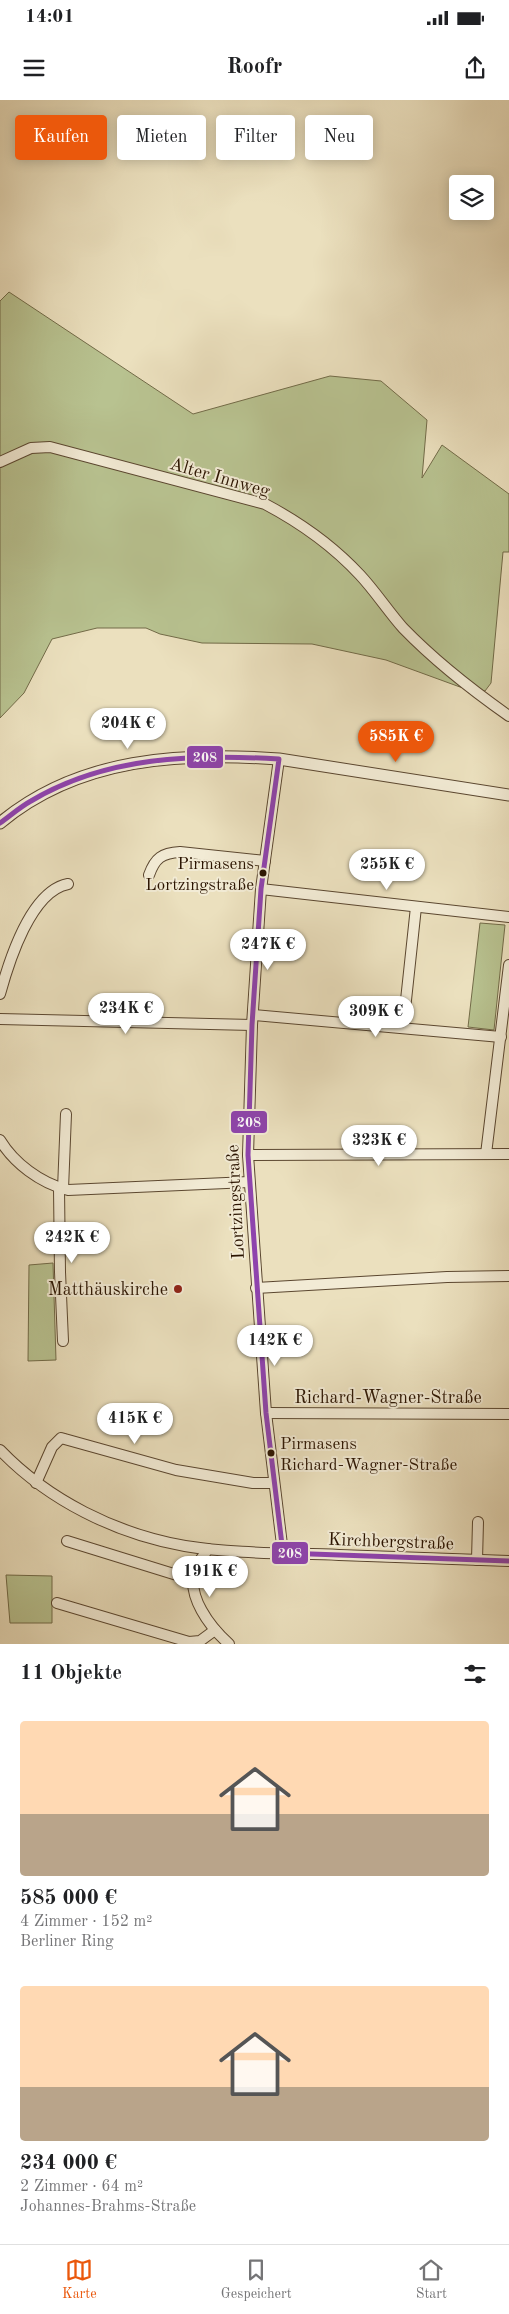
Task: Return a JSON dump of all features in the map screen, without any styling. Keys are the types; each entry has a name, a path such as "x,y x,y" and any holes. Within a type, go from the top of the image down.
{"street":[{"name":"Alter Innweg","path":"0,462 31,448 50,446 265,504 281,513 342,557 361,576 402,627 471,688 509,716"},
{"path":"0,822 34,799 60,785 113,767 156,758 234,756 279,759 509,795"},
{"name":"Lortzingstraße","path":"279,759 261,889 252,1020 248,1154 266,1413 283,1553"},
{"path":"149,875 153,864 160,856 167,852 265,861"},
{"path":"0,994 14,955 37,908 53,890 68,884"},
{"path":"261,889 509,917"},
{"path":"403,1028 416,907"},
{"path":"486,1154 509,965"},
{"path":"0,1019 252,1020 403,1028 501,1037"},
{"path":"63,1341 60,1272 61,1188 66,1114"},
{"path":"0,1140 15,1158 41,1180 61,1188 81,1190 249,1182"},
{"path":"248,1154 509,1154"},
{"path":"256,1288 447,1277 509,1276"},
{"name":"Richard-Wagner-Straße","path":"266,1413 509,1414"},
{"path":"36,1482 52,1448 61,1438 176,1470 253,1483 274,1483"},
{"name":"Kirchbergstraße","path":"0,1450 36,1482 64,1501 101,1520 161,1540 208,1549 509,1561"},
{"path":"477,1560 478,1522"},
{"path":"67,1541 194,1580"},
{"path":"208,1549 196,1568 194,1580 198,1602 215,1630 229,1644"},
{"path":"57,1603 189,1642 200,1641 215,1630"}],"green space":[{"path":"9,292 193,414 330,376 381,381 427,420 422,478 442,445 509,494 509,552 503,552 491,683 485,691 460,687 386,660 312,644 202,643 160,634 146,628 97,628 52,639 24,693 0,718 0,301"},
{"path":"480,923 505,925 494,1030 468,1027"},
{"path":"53,1263 56,1360 28,1361 29,1265"},
{"path":"6,1575 52,1576 52,1623 10,1623"}],"transit line":[{"name":"208","path":"0,823 27,803 60,786 89,775 120,767 151,761 183,758 279,759 261,889 252,1025 248,1155 266,1413 283,1553 509,1561"}],"place":[{"name":"Pirmasens Lortzingstraße","path":"263,873"},
{"name":"Matthäuskirche","path":"178,1289"},
{"name":"Pirmasens Richard-Wagner-Straße","path":"271,1453"}]}
